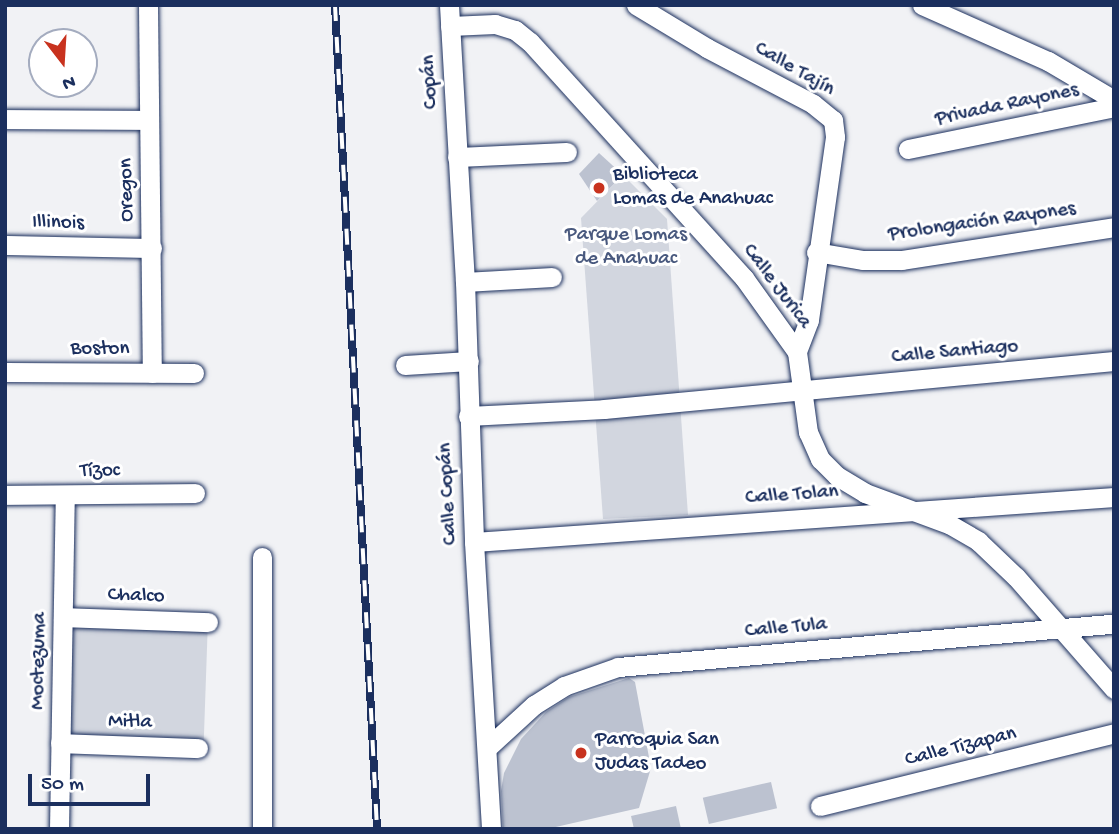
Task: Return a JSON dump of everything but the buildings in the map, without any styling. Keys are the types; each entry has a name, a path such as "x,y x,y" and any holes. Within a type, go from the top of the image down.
{"street":[{"name":"Oregon","path":"148,5 152,373"},
{"name":"Copán","path":"449,5 457,157"},
{"name":"Calle Tajín","path":"636,5 707,48 813,104 832,120 835,137 816,252 807,328 797,352"},
{"path":"922,5 1048,61 1114,100"},
{"name":"Calle Jurica","path":"450,26 495,24 515,30 530,42 744,278 797,352 808,432 820,459 837,476 865,493 949,524 978,541 1016,577 1114,689"},
{"name":"Privada Rayones","path":"908,149 1114,107"},
{"path":"5,119 149,120"},
{"path":"457,157 567,152"},
{"name":"Calle Copán","path":"457,157 469,361 468,416 474,542 491,829"},
{"name":"Prolongación Rayones","path":"816,252 863,260 902,260 1114,227"},
{"name":"Illinois","path":"5,245 152,248"},
{"path":"465,282 552,277"},
{"path":"405,365 469,361"},
{"name":"Calle Santiago","path":"468,416 691,402 1114,361"},
{"name":"Boston","path":"5,372 194,373"},
{"name":"Tízoc","path":"5,495 195,493"},
{"name":"Moctezuma","path":"59,829 65,495"},
{"name":"Calle Tolan","path":"474,542 908,510 1114,498"},
{"path":"262,557 262,829"},
{"name":"Chalco","path":"63,617 208,622"},
{"name":"Calle Tula","path":"487,748 544,699 564,687 618,667 1114,624"},
{"name":"Calle Tizapan","path":"820,806 1114,733"},
{"name":"Mitla","path":"61,743 198,748"}],"green space":[{"name":"Parque Lomas de Anahuac","path":"623,175 667,219 688,515 603,519 581,218"},
{"path":"63,617 208,622 204,748 59,743"}],"railway":[{"path":"335,5 377,829"}],"place":[{"name":"Biblioteca Lomas de Anahuac","path":"599,188"},
{"name":"Parroquia San Judas Tadeo","path":"581,753"}]}
